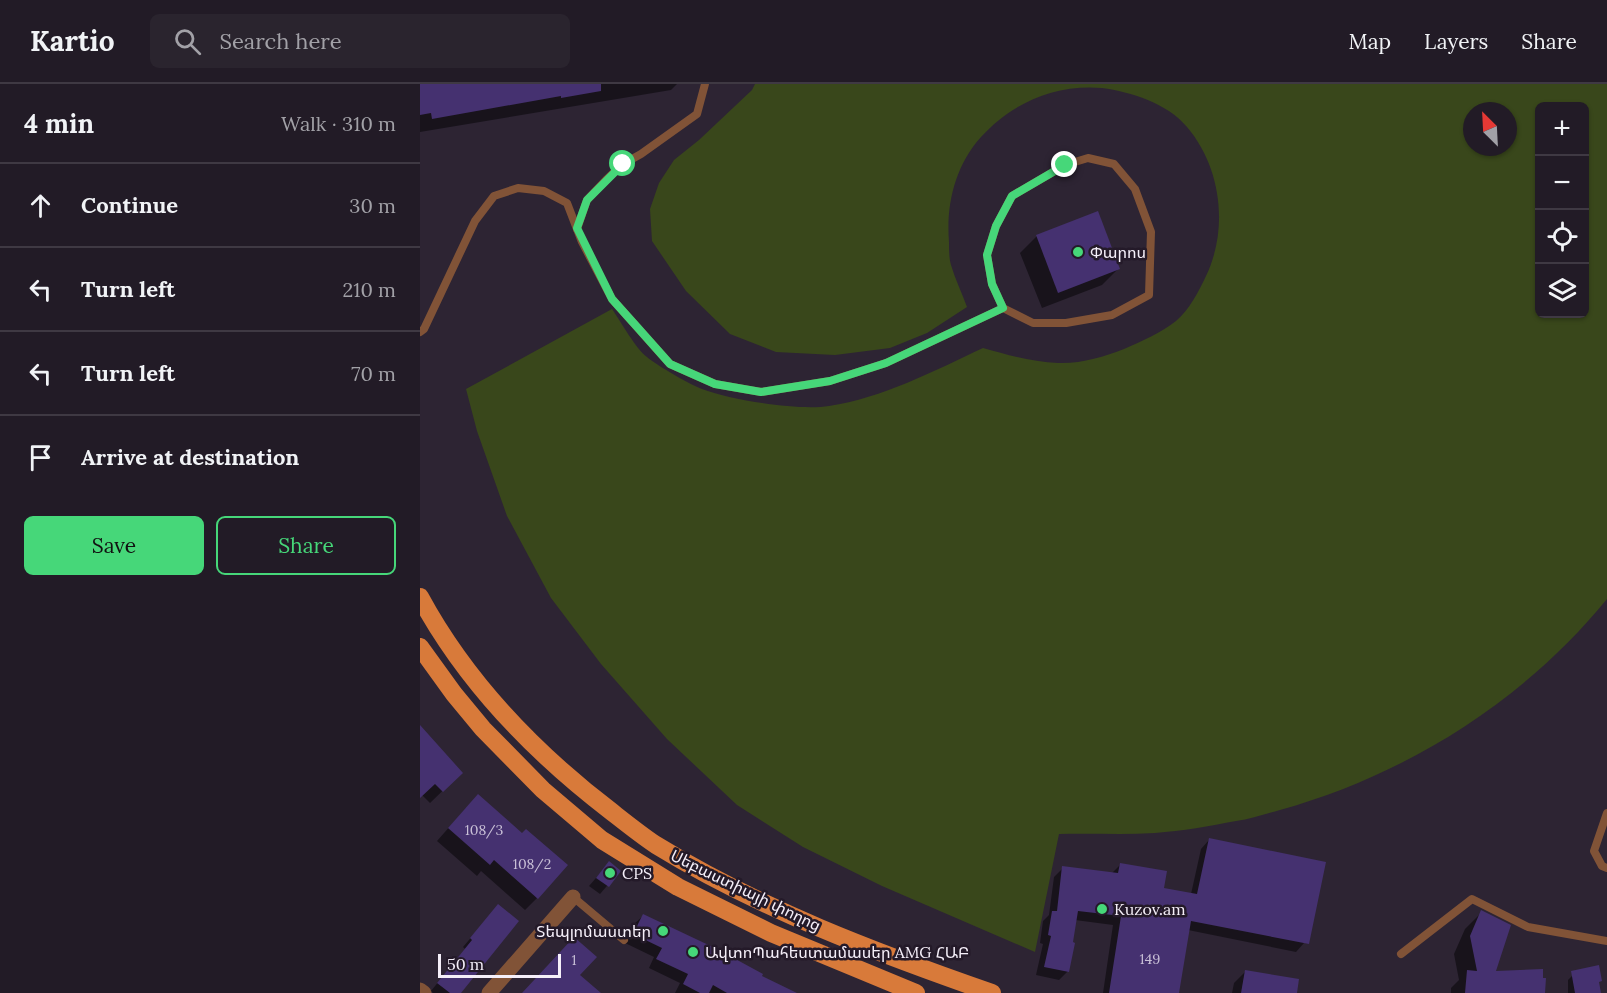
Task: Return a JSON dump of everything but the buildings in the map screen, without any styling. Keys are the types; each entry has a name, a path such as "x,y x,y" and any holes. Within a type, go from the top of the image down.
{"main road":[{"name":"Սեբաստիայի փողոց","path":"420,597 435,626 483,689 527,738 576,784 653,843 706,874 823,929 992,993"},
{"name":"Սեբաստիայի փողոց","path":"420,647 483,729 543,790 602,840 678,887 771,933 916,993"}],"street":[{"path":"489,993 573,897"},
{"path":"420,990 424,993"}],"lane":[{"path":"577,228 587,200 606,180 623,164 697,114 705,84"},
{"path":"1088,158 1114,164 1135,189 1151,232 1149,295 1112,315 1066,323 1033,323 1003,308 992,284 987,255 996,226 1012,196 1065,165 1088,158"},
{"path":"420,332 424,329 475,221 494,196 518,188 544,190 567,203 612,299 670,364 715,384 761,392 830,381 886,363 1003,308"},
{"path":"1607,813 1593,851 1602,866 1607,868"},
{"path":"573,897 624,940"},
{"path":"1401,954 1472,899 1528,927 1607,941"}],"green space":[{"path":"755,84 1607,84 1607,599 1539,670 1500,701 1460,730 1373,777 1327,795 1242,820 1155,833 1059,834 1035,952 882,886 803,847 737,805 667,739 601,664 551,598 507,516 477,431 466,389 612,309 633,342 651,361 697,387 747,401 783,406 829,406 869,397 908,383 983,348 1020,358 1048,362 1075,362 1108,355 1170,325 1193,300 1206,276 1218,238 1218,198 1208,160 1199,143 1179,119 1159,105 1125,92 1102,88 1068,89 1036,98 1006,114 981,137 965,160 954,186 949,214 949,254 967,307 927,333 890,348 835,355 776,352 730,334 686,291 652,241 650,209 659,183 674,160 699,140 752,90"}],"place":[{"name":"Փարոս","path":"1078,252"},
{"name":"CPS","path":"610,873"},
{"name":"Kuzov.am","path":"1102,909"},
{"name":"Տեպլոմաստեր","path":"663,931"},
{"name":"ԱվտոՊահեստամասեր AMG ՀԱԲ","path":"693,952"}],"route":[{"path":"623,164 587,200 577,228 612,299 670,364 715,384 761,392 830,381 886,363 1003,308 992,284 987,255 996,226 1012,196 1065,165"}]}
